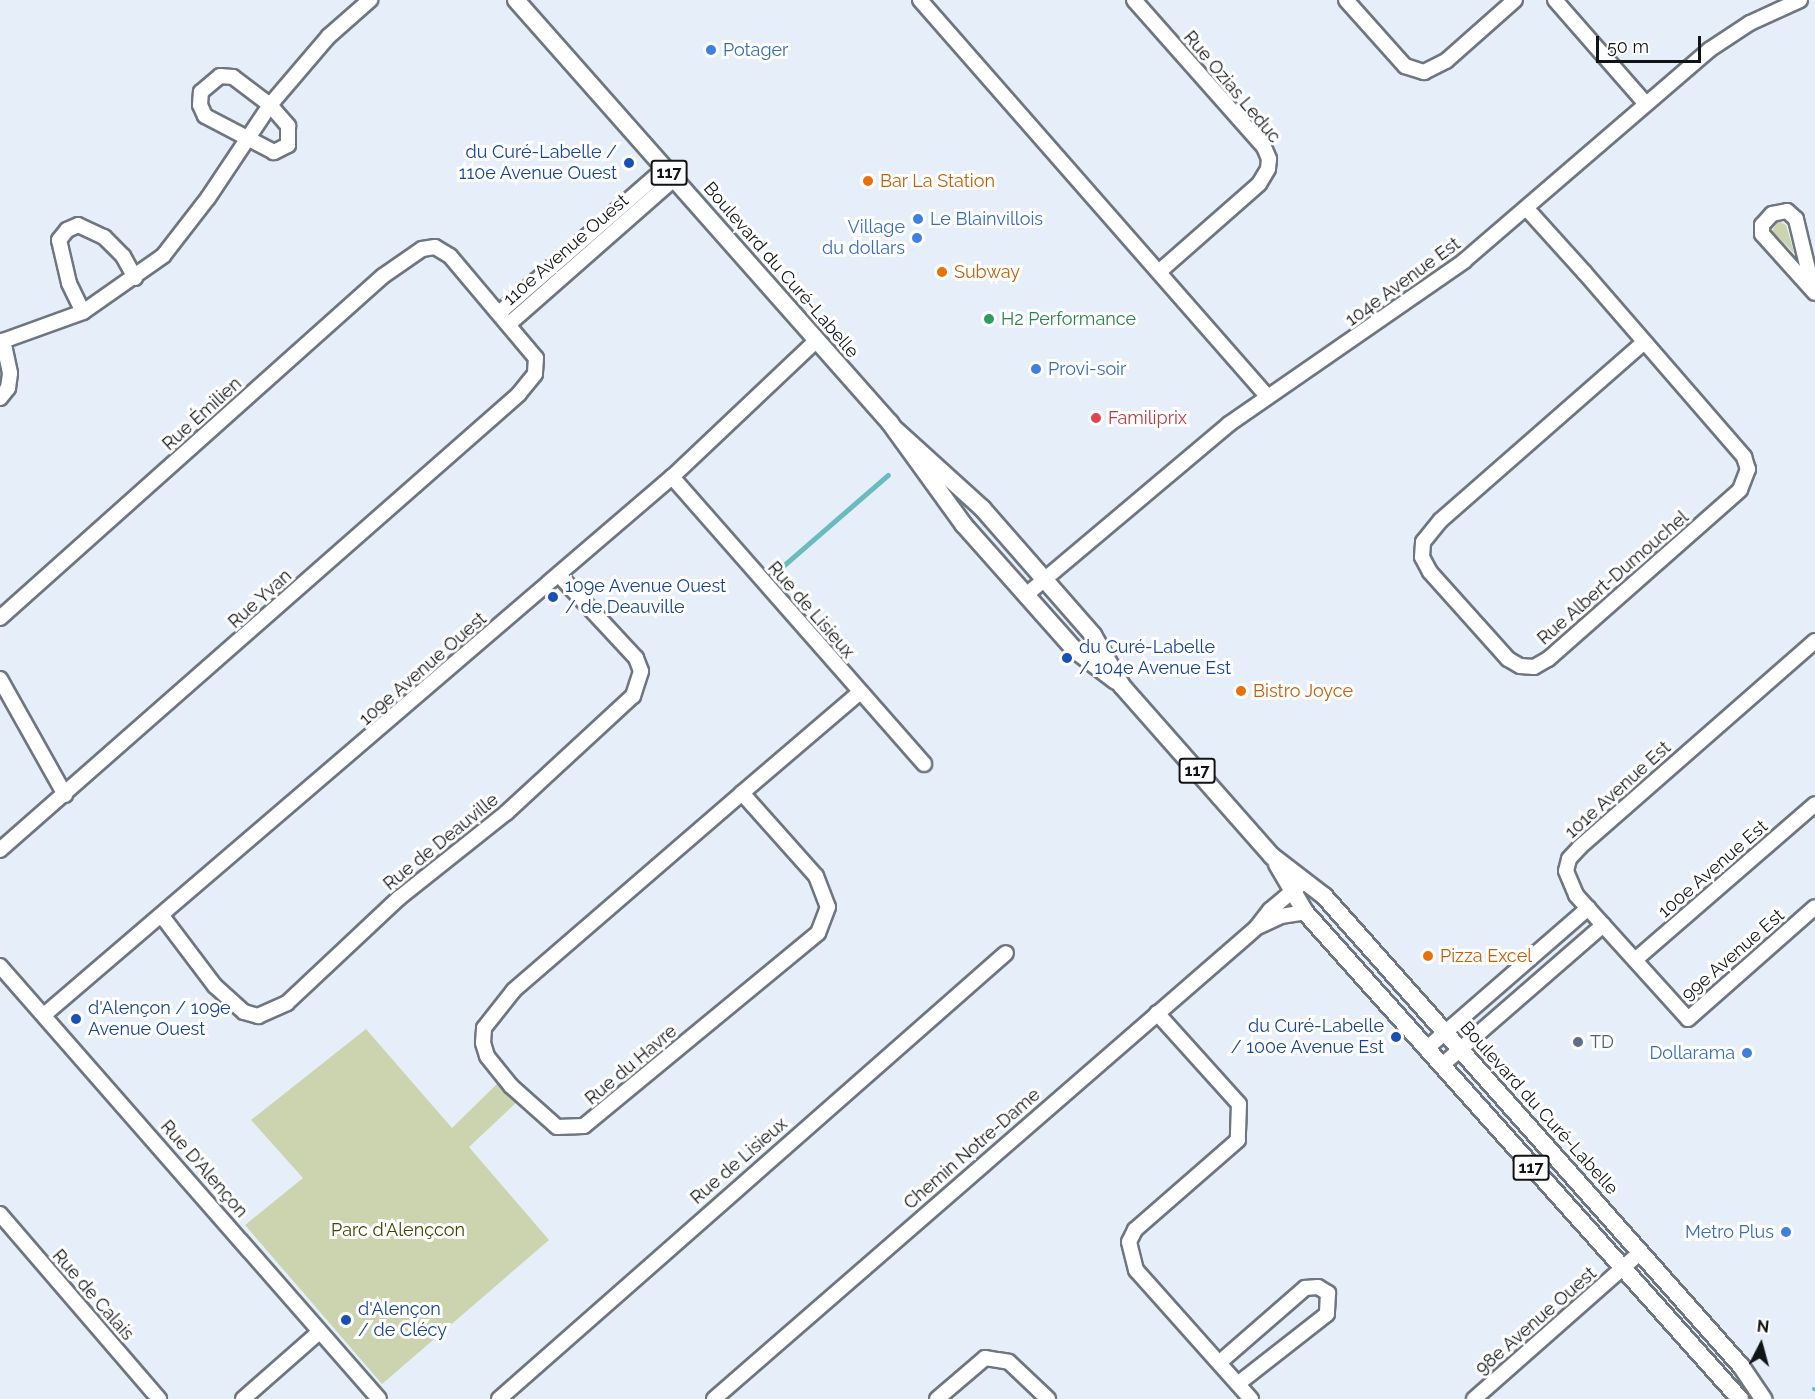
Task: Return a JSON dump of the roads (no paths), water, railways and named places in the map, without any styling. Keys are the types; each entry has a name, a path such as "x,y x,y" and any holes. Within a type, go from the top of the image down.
{"main road":[{"name":"Boulevard du Curé-Labelle","path":"520,2 897,431 963,524 1026,595 1075,650 1122,686 1299,886 1324,896 1741,1366 1763,1399"},
{"name":"Boulevard du Curé-Labelle","path":"897,431 982,508 1093,635 1122,686"},
{"name":"Boulevard du Curé-Labelle","path":"1299,886 1305,912 1621,1270 1740,1399"}],"street":[{"path":"0,398 8,388 10,373 2,342 82,312 135,278 163,256 208,198 270,105 329,36 370,0"},
{"path":"920,0 1160,271 1267,396"},
{"name":"Rue Ozias Leduc","path":"1134,0 1264,147 1269,159 1268,169 1259,184 1160,271"},
{"path":"1346,0 1405,66 1424,72 1446,62 1515,0"},
{"path":"1555,0 1646,104"},
{"name":"104e Avenue Est","path":"1026,595 1177,465 1267,396 1422,294 1527,209 1646,104 1728,38 1800,0"},
{"path":"220,76 233,77 270,105 288,126 288,145 274,152 205,116 200,105 201,92 220,76"},
{"name":"110e Avenue Ouest","path":"500,313 670,174"},
{"name":"110e Avenue Ouest","path":"509,324 670,174"},
{"name":"Rue Albert-Dumouchel","path":"1527,209 1644,342 1744,457 1747,479 1740,490 1548,660 1534,667 1520,666 1508,659 1430,572 1422,557 1423,542 1441,520 1644,342"},
{"path":"1787,211 1796,219 1814,292 1762,234 1762,225 1772,214 1787,211"},
{"path":"82,312 69,283 60,240 67,230 78,225 104,237 123,256 135,278"},
{"name":"Rue Émilien","path":"0,618 383,276 422,249 435,247 450,256 500,313"},
{"path":"500,313 509,324"},
{"name":"Rue Yvan","path":"0,850 519,394 537,368 534,353 509,324"},
{"name":"109e Avenue Ouest","path":"44,1015 672,477 817,340"},
{"name":"Rue de Lisieux","path":"672,477 859,693 924,764"},
{"name":"Rue de Deauville","path":"162,916 215,986 244,1012 258,1016 287,1003 399,898 506,813 633,696 640,671 636,658 559,575"},
{"name":"101e Avenue Est","path":"1588,908 1567,876 1568,862 1574,853 1815,641"},
{"path":"0,679 65,795"},
{"name":"Rue du Havre","path":"742,793 816,876 828,907 818,933 584,1126 557,1127 511,1086 487,1056 483,1043 484,1028 514,990 742,793 859,693"},
{"name":"100e Avenue Est","path":"1635,960 1815,804"},
{"name":"Chemin Notre-Dame","path":"714,1399 1256,928 1299,886"},
{"name":"99e Avenue Est","path":"1588,908 1688,1019 1815,907"},
{"path":"1426,1049 1588,908"},
{"name":"Chemin Notre-Dame","path":"1256,928 1281,916 1305,912"},
{"path":"1441,1066 1603,925"},
{"name":"Rue de Lisieux","path":"498,1399 1006,952"},
{"name":"Rue D'Alençon","path":"0,966 285,1288 318,1333 379,1399"},
{"path":"1158,1013 1239,1104 1238,1140 1135,1230 1129,1242 1136,1270 1251,1399"},
{"name":"Rue de Calais","path":"0,1214 159,1399"},
{"name":"98e Avenue Ouest","path":"1474,1399 1641,1252"},
{"path":"1220,1362 1305,1288 1318,1287 1328,1293 1327,1314 1239,1383"},
{"path":"243,1399 318,1333"},
{"path":"937,1399 985,1358 1009,1362 1048,1399"}],"waterway":[{"path":"782,567 888,475"}],"place":[{"name":"Potager","path":"711,50"},
{"name":"du Curé-Labelle / 110e Avenue Ouest","path":"629,163"},
{"name":"Bar La Station","path":"868,181"},
{"name":"Le Blainvillois","path":"918,219"},
{"name":"Village du dollars","path":"917,238"},
{"name":"Subway","path":"942,272"},
{"name":"H2 Performance","path":"989,319"},
{"name":"Provi-soir","path":"1036,369"},
{"name":"Familiprix","path":"1096,418"},
{"name":"109e Avenue Ouest / de Deauville","path":"553,597"},
{"name":"du Curé-Labelle / 104e Avenue Est","path":"1067,658"},
{"name":"Bistro Joyce","path":"1241,691"},
{"name":"Pizza Excel","path":"1428,956"},
{"name":"d'Alençon / 109e Avenue Ouest","path":"76,1019"},
{"name":"du Curé-Labelle / 100e Avenue Est","path":"1396,1037"},
{"name":"TD","path":"1578,1042"},
{"name":"Dollarama","path":"1747,1053"},
{"name":"Metro Plus","path":"1786,1232"},
{"name":"d'Alençon / de Clécy","path":"346,1320"}],"park label":[{"name":"Parc d'Alençcon","path":"398,1230"}]}
